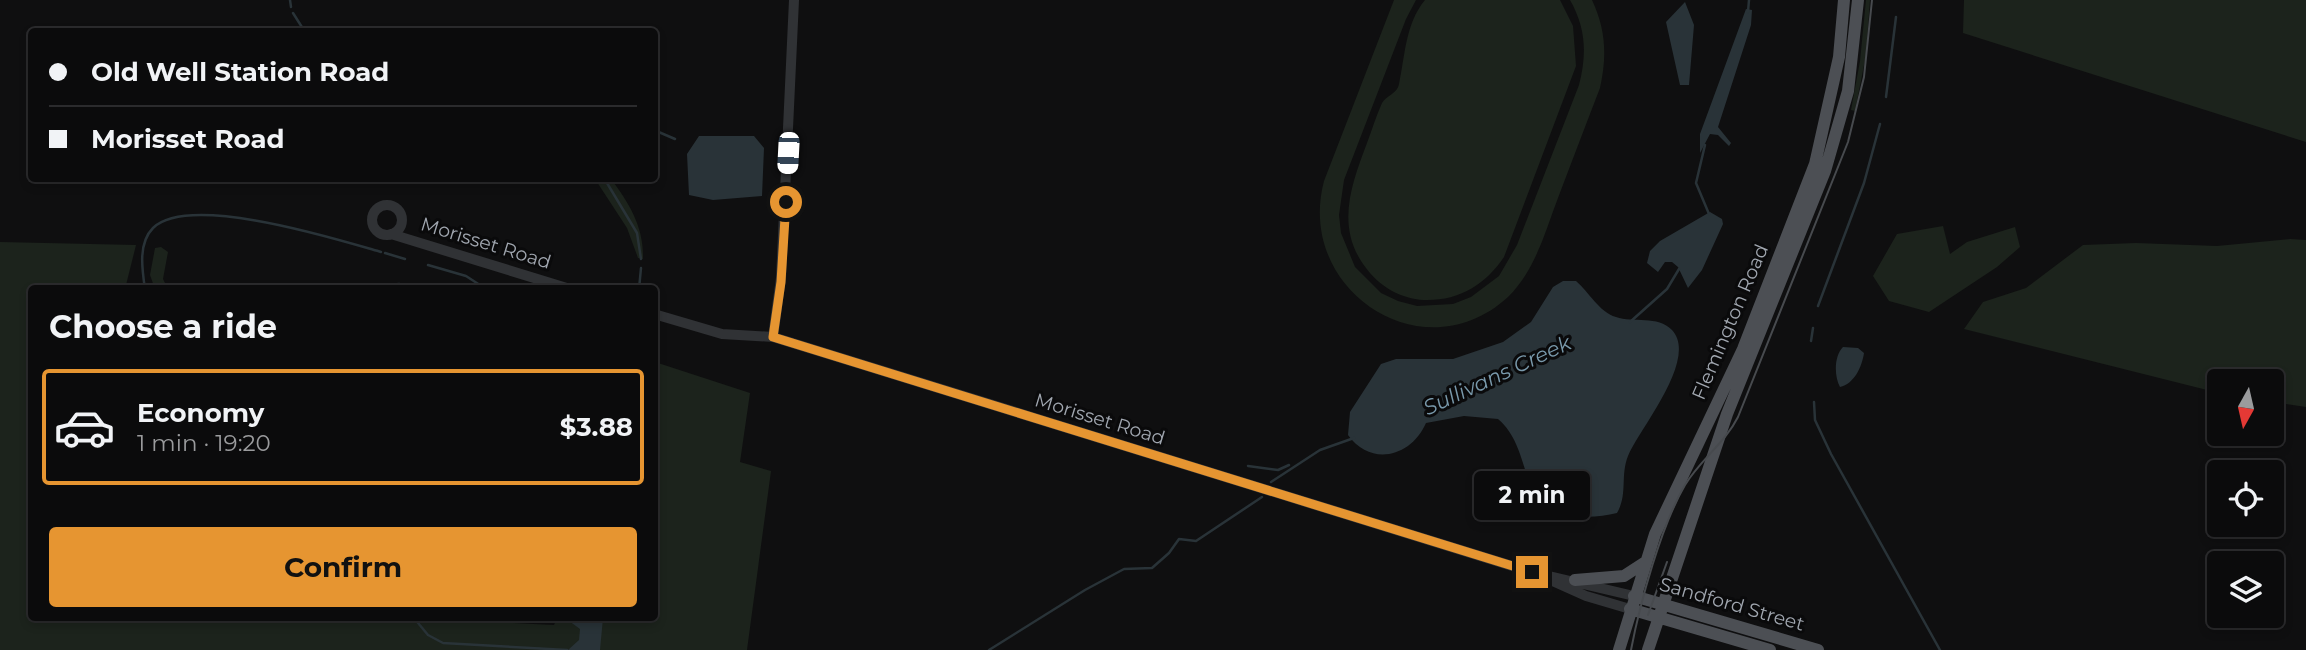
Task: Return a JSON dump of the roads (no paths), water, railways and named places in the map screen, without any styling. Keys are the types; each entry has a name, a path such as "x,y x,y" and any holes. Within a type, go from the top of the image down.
{"main road":[{"name":"Flemington Road","path":"1619,650 1644,562 1669,500 1743,349 1803,196 1829,110 1839,57 1843,0"},
{"name":"Flemington Road","path":"1648,650 1727,414 1825,171 1848,90 1858,0"},
{"path":"1575,580 1623,576 1644,562"},
{"name":"Sandford Street","path":"1632,603 1818,650"},
{"name":"Sandford Street","path":"1662,610 1770,650"}],"street":[{"path":"773,337 781,278 794,0"},
{"name":"Morisset Road","path":"391,234 557,285"},
{"name":"Morisset Road","path":"658,315 722,334 773,337 1532,572 1575,580 1632,603"},
{"name":"Morisset Road","path":"1532,572 1586,596 1632,603"}],"water":[{"path":"1685,2 1694,25 1689,85 1680,85 1666,22"},
{"path":"1746,9 1752,10 1751,25 1718,127 1731,143 1729,146 1718,135 1710,134 1700,153 1700,134"},
{"path":"699,136 754,136 764,148 762,196 713,200 689,195 687,154"},
{"path":"1710,212 1722,219 1723,224 1702,270 1688,288 1678,267 1672,262 1665,262 1658,272 1647,263 1650,251 1660,241"},
{"path":"1563,281 1576,281 1610,314 1623,319 1653,321 1666,325 1672,330 1678,343 1678,358 1673,375 1628,456 1622,499 1617,513 1576,516 1548,506 1531,484 1516,444 1498,419 1464,416 1426,423 1411,444 1390,454 1368,451 1357,445 1348,435 1350,412 1381,364 1396,359 1453,359 1503,342 1531,322 1553,287"},
{"path":"1843,347 1858,348 1864,353 1856,374 1840,387 1836,366"},
{"path":"569,621 603,621 600,650 568,650 579,640 580,629"}],"waterway":[{"path":"290,0 291,7"},
{"name":"Sullivans Creek","path":"1748,12 1749,0"},
{"path":"293,13 302,28"},
{"path":"1886,97 1896,17"},
{"path":"1818,306 1864,183 1880,124"},
{"path":"658,132 675,139"},
{"name":"Sullivans Creek","path":"1705,145 1696,183 1709,214"},
{"path":"606,182 637,233 641,259"},
{"path":"144,285 142,257 145,241 153,228 171,218 197,215 264,222 381,252"},
{"path":"385,253 405,259"},
{"path":"428,265 466,276 480,285"},
{"path":"639,285 641,268"},
{"name":"Sullivans Creek","path":"1630,322 1667,289 1679,269"},
{"path":"390,285 401,285"},
{"path":"1811,341 1813,328"},
{"path":"1814,402 1815,420 1831,454 1940,650"},
{"name":"Sullivans Creek","path":"1271,482 1320,450 1354,438"},
{"path":"1248,466 1278,470 1289,465"},
{"name":"Sullivans Creek","path":"989,650 1124,569 1152,568 1169,553 1179,539 1196,541 1262,497"},
{"path":"416,621 428,635 443,643 567,650"}],"tram line":[{"path":"1631,650 1646,588 1676,502 1691,476 1738,417 1848,142 1864,77 1872,0"},
{"path":"1648,615 1667,562"}]}
